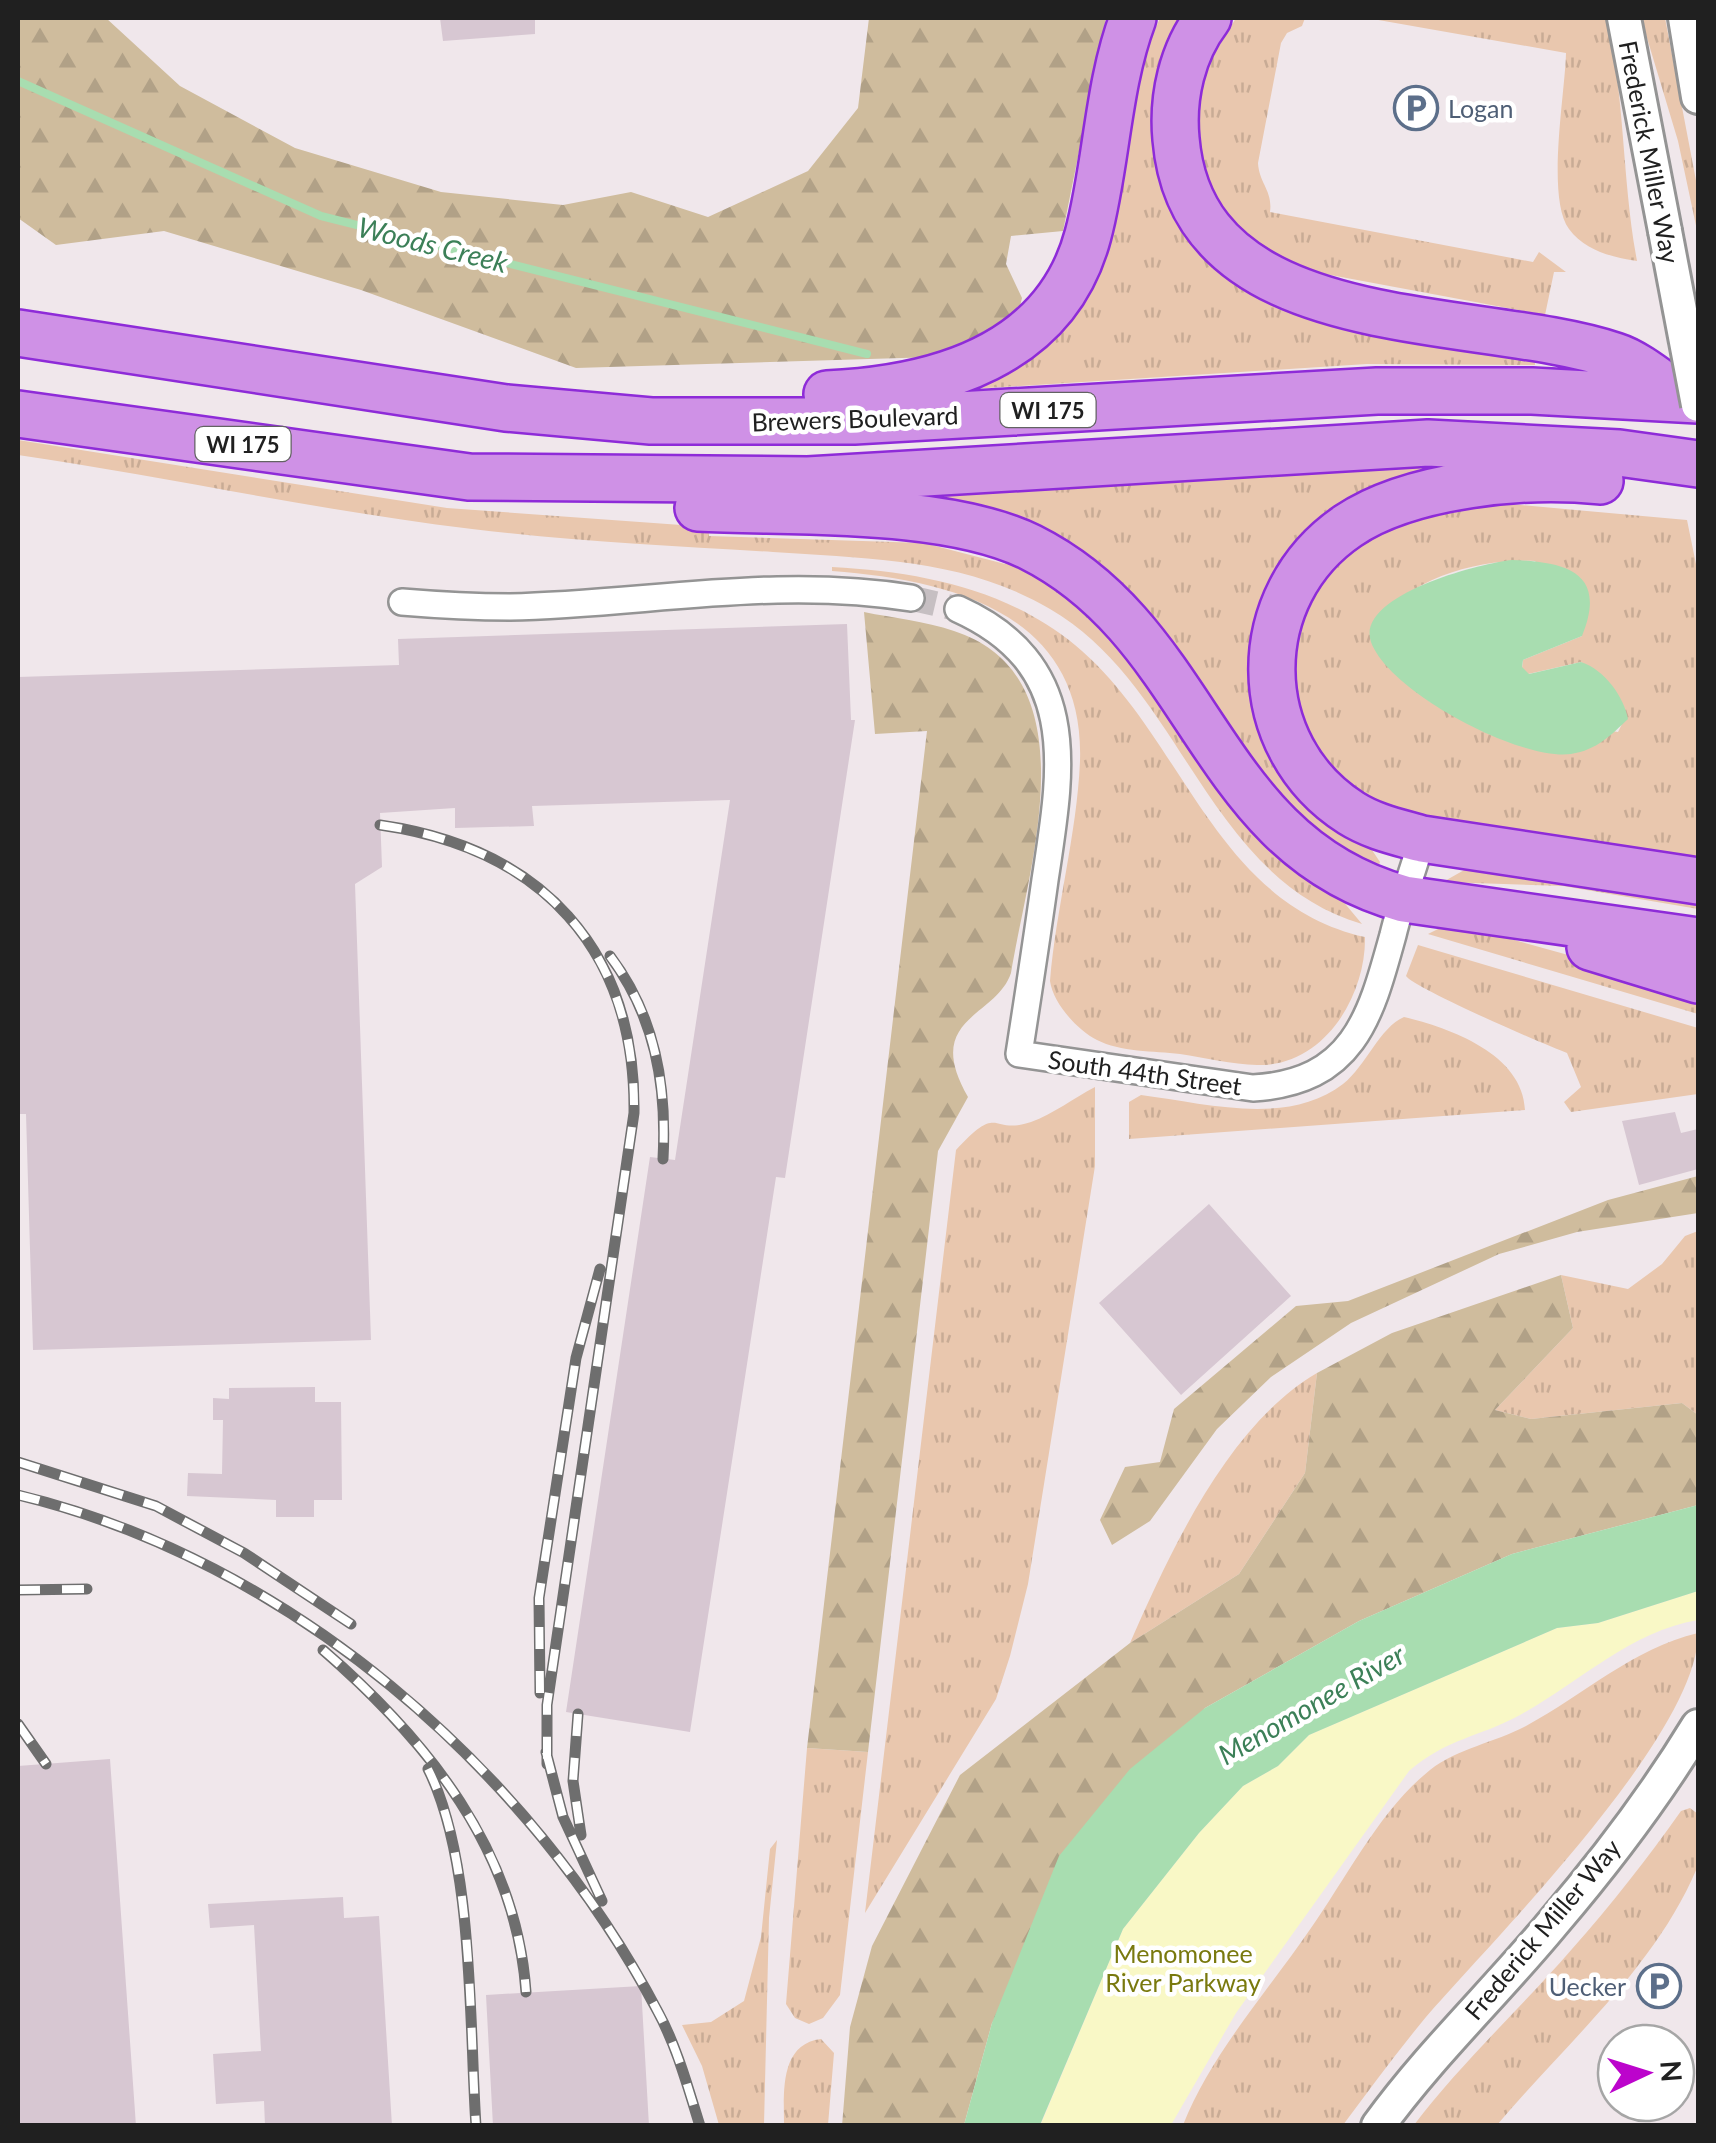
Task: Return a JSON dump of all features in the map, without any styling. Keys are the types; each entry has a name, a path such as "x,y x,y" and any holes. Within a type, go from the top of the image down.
{"highway":[{"path":"416,395 563,399 854,392 942,378 986,362 1032,330 1050,310 1065,290 1088,238 1120,62 1134,18"},
{"path":"1208,18 1187,53 1177,90 1177,153 1196,206 1214,233 1252,269 1320,299 1618,356 1693,401"},
{"name":"Brewers Boulevard","path":"18,332 578,418 854,422 1377,390 1472,389 1693,401"},
{"name":"WI 175","path":"18,414 468,477 808,480 1428,443 1618,453 1693,463"},
{"path":"1693,463 1618,483 1546,478 1486,484 1388,507 1351,524 1322,546 1297,578 1273,633 1269,681 1284,738 1298,763 1351,813 1378,827 1422,839 1698,881"},
{"path":"468,477 676,507 936,522 1026,545 1092,587 1118,610 1278,829 1316,862 1362,887 1404,899 1511,911 1698,941"},
{"path":"1511,911 1591,947 1698,980"}],"street":[{"name":"Frederick Miller Way","path":"1624,18 1693,401"},
{"path":"1684,18 1698,97"},
{"path":"402,602 512,607 781,589 911,598"},
{"name":"South 44th Street","path":"958,610 989,625 1028,661 1050,704 1058,732 1058,794 1019,1054 1252,1088 1300,1081 1340,1056 1362,1030 1377,995 1422,839"},
{"name":"Frederick Miller Way","path":"1378,2126 1433,2055 1553,1924 1671,1771 1698,1726"}],"green space":[{"path":"18,18 106,18 180,86 295,148 441,192 563,205 631,192 708,217 808,171 858,108 869,18 1106,18 1063,231 1011,236 1006,264 1022,298 1018,314 935,357 576,368 361,290 164,231 56,245 18,218"},
{"path":"1160,18 1188,18 1202,249 1235,278 1273,301 1314,317 1402,339 1535,360 1535,365 1367,364 956,390 1015,359"},
{"path":"1236,18 1305,18 1302,26 1287,33 1281,43 1258,163 1270,198 1270,212 1533,262 1539,252 1566,272 1554,272 1545,315 1309,271 1264,252 1219,210 1194,145 1199,79"},
{"path":"1367,18 1607,18 1637,261 1609,255 1583,243 1569,229 1562,214 1558,145 1566,53"},
{"path":"1641,18 1665,18 1698,191 1698,235 1678,141"},
{"path":"18,440 447,508 709,527 709,536 924,543 1005,564 1008,559 1094,613 1279,856 1337,894 1362,924 1309,900 1266,866 1229,824 1133,684 1095,643 1050,609 984,580 950,570 880,560 584,540 415,522 18,455"},
{"path":"1381,463 1489,465 1263,603 1338,826 1370,847 1380,862 1377,871 1333,852 1275,800 1157,627 901,497"},
{"path":"1498,503 1687,520 1698,574 1697,857 1684,860 1386,812 1324,767 1293,704 1296,622 1329,566 1354,546 1399,524","holes":["1535,561 1582,636 1523,660 1522,668 1528,674 1581,662 1614,694 1623,722 1618,732 1430,702 1385,663 1372,625 1406,595 1446,575 1489,564"]},
{"path":"832,567 897,573 960,586 1020,609 1075,645 1112,682 1235,853 1271,890 1313,918 1365,937 1358,983 1336,1024 1302,1054 1281,1063 1257,1065 1116,1047 1097,1040 1074,1023 1061,1007 1050,981 1080,761 1076,710 1060,670 1035,638 1002,614 963,596 921,584 832,571"},
{"path":"864,612 954,631 997,654 1024,689 1038,731 1041,779 1037,831 1011,973 1003,988 957,1034 953,1050 956,1071 968,1097 938,1151 868,1752 807,1748 927,731 875,734"},
{"path":"1466,869 1556,876 1698,900 1698,909 1563,886 1443,882"},
{"path":"1444,926 1464,926 1698,991 1698,1014 1428,934"},
{"path":"1418,945 1698,1028 1698,1094 1571,1112 1564,1102 1581,1087 1567,1053 1414,982 1406,976"},
{"path":"1404,1017 1462,1036 1498,1059 1521,1090 1525,1110 1129,1139 1129,1102 1141,1095 1245,1109 1297,1105 1321,1097 1343,1084 1388,1029"},
{"path":"1095,1087 1095,1166 1028,1584 1010,1656 996,1699 865,1913 956,1150 989,1123 1031,1122"},
{"path":"1698,1176 1698,1213 1577,1232 1499,1254 1351,1323 1271,1377 1217,1429 1150,1521 1112,1545 1100,1520 1125,1467 1160,1462 1174,1409 1296,1306 1348,1301 1608,1200"},
{"path":"1698,1231 1698,1415 1682,1403 1531,1419 1495,1410 1573,1328 1561,1275 1628,1289 1662,1264 1685,1236"},
{"path":"1561,1275 1573,1328 1495,1410 1531,1419 1682,1403 1698,1415 1698,1505 1512,1554 1359,1621 1205,1708 992,2023 964,2125 842,2126 850,2027 872,1946 960,1775 1130,1643 1239,1574 1305,1473 1317,1373 1392,1333"},
{"path":"1317,1373 1305,1473 1239,1574 1130,1643 1183,1531 1229,1457 1285,1396"},
{"name":"Menomonee River Parkway","path":"1698,1591 1698,1620 1673,1626 1627,1647 1520,1715 1451,1744 1409,1771 1236,2013 1171,2125 1040,2126 1123,1929 1199,1833 1243,1786 1278,1766 1309,1735 1557,1628 1598,1623"},
{"path":"1698,1633 1689,1675 1666,1724 1631,1778 1543,1887 1426,2017 1343,2125 1183,2125 1224,2048 1380,1824 1412,1786 1452,1756 1526,1726 1630,1661"},
{"path":"807,1748 868,1752 840,1995 823,2018 809,2024 795,2018 786,2004"},
{"path":"1690,1808 1698,1814 1697,1868 1658,1939 1607,2004 1497,2125 1414,2125 1586,1932 1681,1811"},
{"path":"777,1840 769,1918 764,2125 719,2125 702,2066 682,2025 711,2022 744,2001 761,1937 770,1849"},
{"path":"821,2039 834,2053 828,2125 784,2125 785,2085 791,2060 807,2043"}],"water":[{"path":"1512,560 1565,568 1586,584 1589,614 1582,636 1523,660 1522,667 1529,674 1581,662 1612,685 1628,719 1588,749 1571,754 1549,753 1490,735 1403,682 1371,642 1371,625 1400,596 1450,575"},
{"name":"Menomonee River","path":"1698,1505 1698,1591 1598,1623 1557,1628 1309,1735 1278,1766 1243,1786 1199,1833 1123,1929 1040,2125 964,2125 992,2023 1059,1856 1130,1769 1205,1708 1359,1621 1512,1554"}],"building":[{"path":"440,18 535,18 535,34 443,41"},
{"path":"847,624 851,720 855,720 785,1178 776,1177 690,1732 566,1712 650,1157 675,1160 730,800 532,806 534,826 455,828 455,808 380,813 382,867 355,884 371,1340 33,1350 26,1114 18,1114 18,677 399,665 398,639"},
{"path":"1675,1112 1681,1133 1698,1129 1698,1169 1639,1185 1622,1121"},
{"path":"1209,1204 1291,1296 1181,1395 1099,1303"},
{"path":"315,1387 315,1402 341,1402 342,1500 314,1500 314,1517 276,1517 276,1500 187,1496 188,1473 222,1474 223,1420 213,1420 213,1398 229,1399 229,1388"},
{"path":"110,1759 136,2126 18,2126 18,1766"},
{"path":"343,1897 344,1918 379,1916 392,2126 265,2126 264,2101 216,2104 213,2054 261,2051 254,1925 210,1928 208,1904"},
{"path":"641,1986 649,2126 493,2126 486,1995"}],"waterway":[{"name":"Woods Creek","path":"18,81 321,216 867,354"}],"tunnel":[{"path":"911,598 958,609"}],"railway":[{"path":"380,825 437,837 488,857 532,883 568,916 597,956 618,1002 630,1054 634,1113 547,1705 547,1764"},
{"path":"610,956 638,1003 655,1052 663,1104 663,1159"},
{"path":"540,1693 539,1598 576,1358 600,1269"},
{"path":"18,1462 156,1506 244,1553 351,1624"},
{"path":"18,1495 118,1526 214,1569 305,1623 391,1686 470,1758 542,1837 605,1922 665,2025 700,2126"},
{"path":"18,1590 87,1589"},
{"path":"323,1650 398,1722 460,1802 505,1891 519,1940 526,1992"},
{"path":"578,1714 573,1781 581,1835"},
{"path":"18,1724 46,1764"},
{"path":"546,1752 563,1817 602,1901"},
{"path":"428,1769 443,1806 462,1895 476,2126"}],"place":[{"name":"Logan","path":"1416,108"},
{"name":"Uecker","path":"1659,1986"}]}
